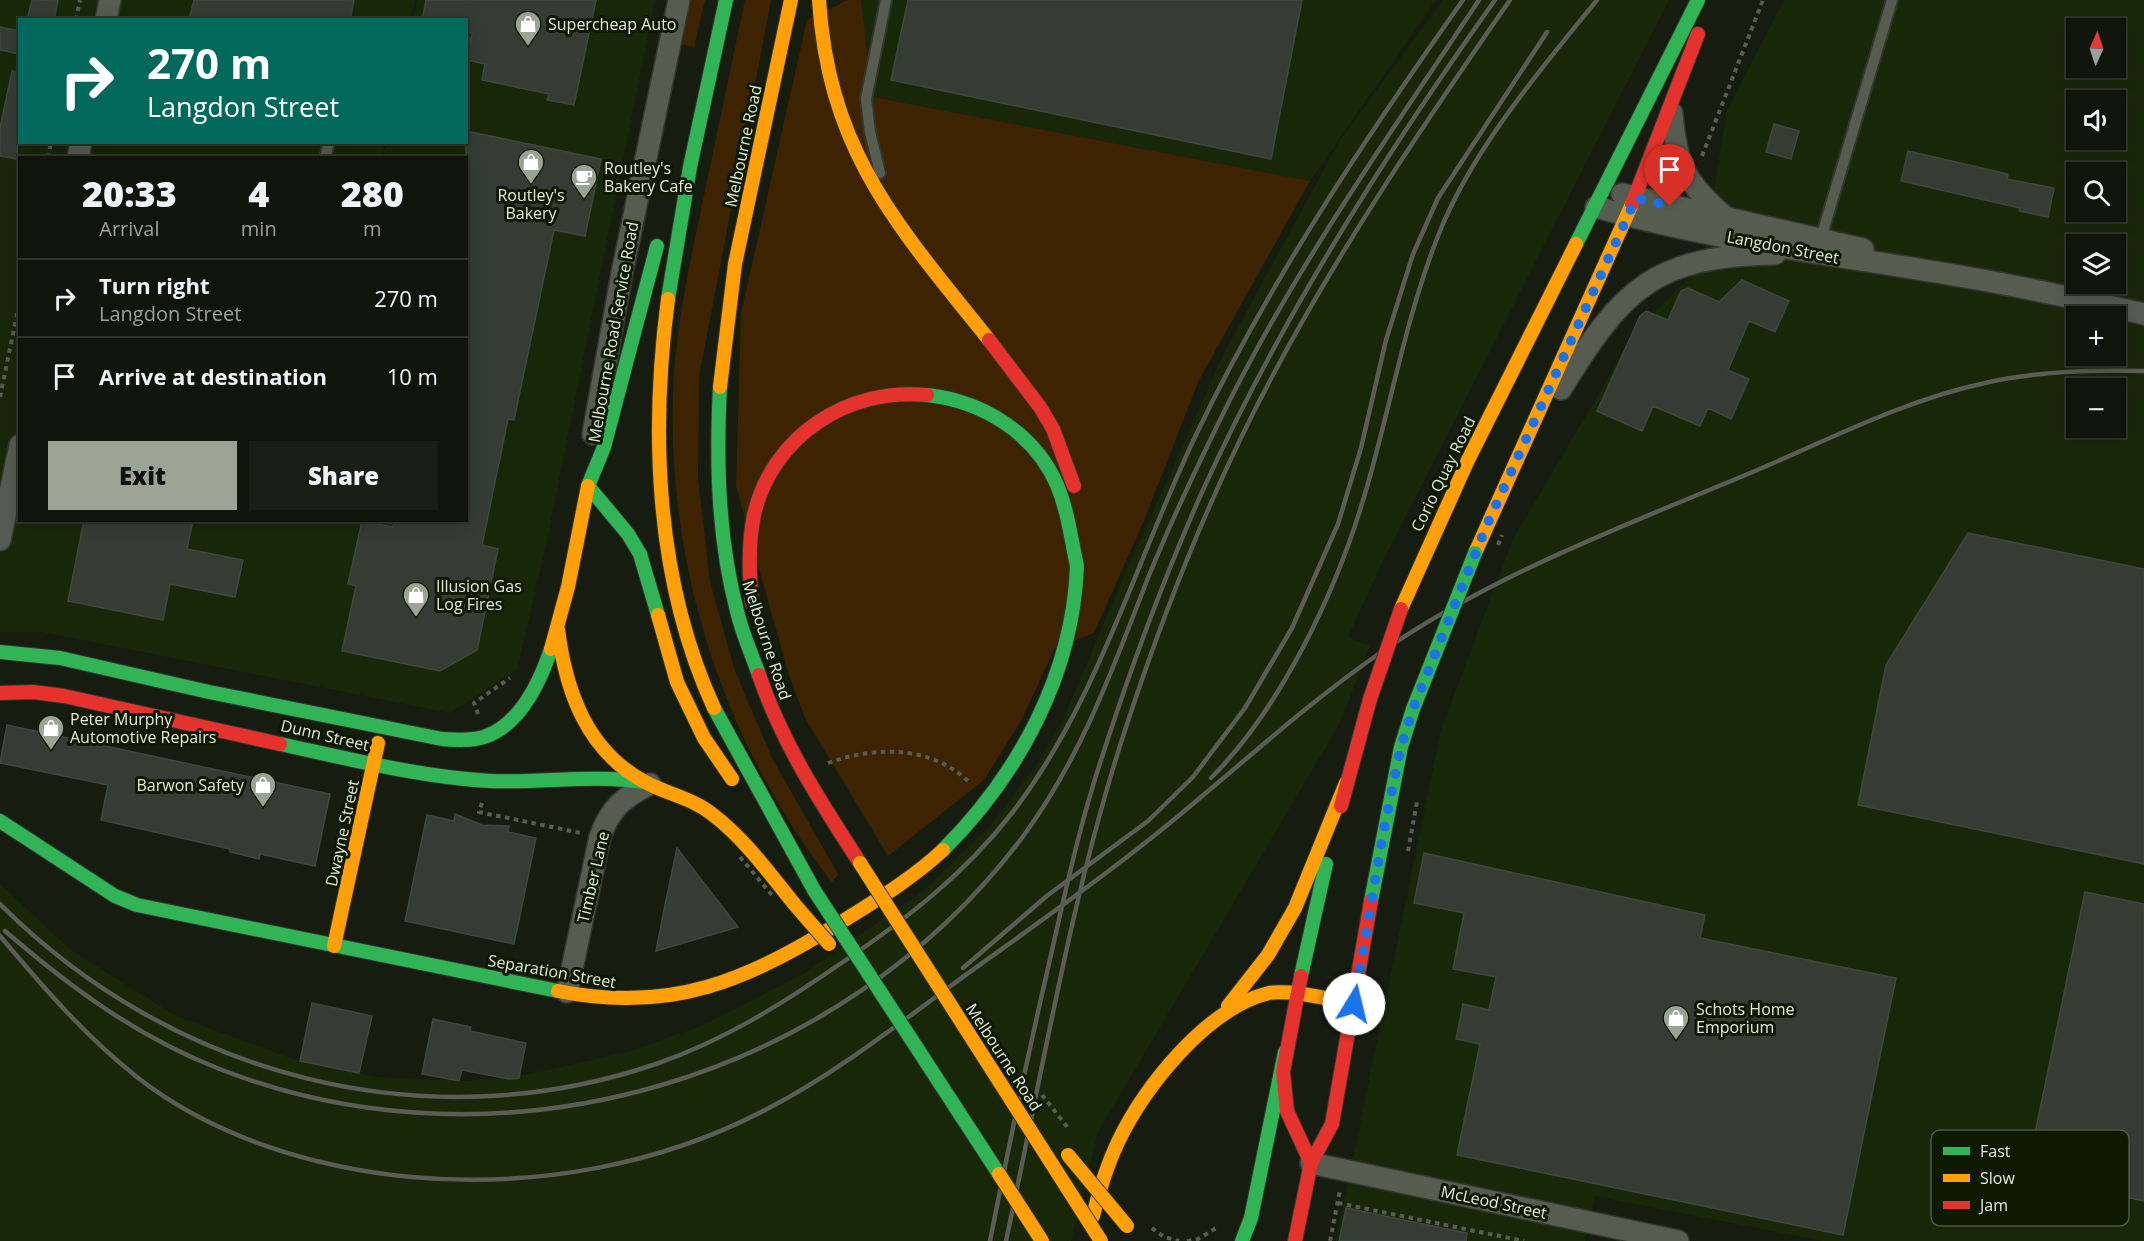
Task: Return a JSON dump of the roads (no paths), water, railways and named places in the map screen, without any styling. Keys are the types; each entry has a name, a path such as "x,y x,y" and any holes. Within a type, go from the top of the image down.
{"main road":[{"path":"726,0 695,146 662,335 657,452 663,533 671,575 697,668 738,754 787,845 1042,1241"},
{"name":"Melbourne Road","path":"791,0 728,301 716,413 718,514 736,602 768,701 799,763 860,863 1101,1241"},
{"name":"Separation Street","path":"2,823 126,902 592,998 641,1001 670,998 737,979 785,955 846,919 927,864 943,850 981,805 1017,754 1065,650 1072,620 1081,525 1078,503 1053,429 1022,381 887,207 869,180 835,99 820,26 819,0"},
{"name":"Corio Quay Road","path":"1311,1163 1287,1111 1284,1082 1285,1052 1346,783 1370,699 1401,609 1468,460 1698,0"},
{"path":"1295,1241 1311,1163 1332,1124 1384,829 1401,747 1413,709 1475,553 1632,207 1672,112 1710,0"},
{"path":"695,146 665,226 643,295 604,447 588,486 628,534 640,554 677,682 704,738 720,764 787,845"},
{"path":"768,701 750,583 750,536 754,510 774,466 787,449 810,428 838,408 887,393 923,393 962,400 1006,423 1044,462 1057,484 1066,510 1077,566"},
{"name":"Melbourne Road Service Road","path":"558,630 588,486"},
{"path":"558,630 562,663 573,700 585,728 614,761 648,783 697,803 730,830 920,1050"},
{"name":"Dunn Street","path":"0,652 60,658 209,692 458,740 487,736 509,721 534,692 558,630"},
{"name":"Dunn Street","path":"0,693 33,692 106,703 373,763 487,781 591,776 622,777 648,783"},
{"name":"Dwayne Street","path":"334,946 382,726"},
{"path":"1216,1021 1261,965 1287,925 1307,883 1346,783"},
{"path":"1087,1241 1104,1179 1125,1130 1159,1079 1180,1054 1216,1021 1239,1005 1261,994 1276,991 1354,1004"},
{"path":"1242,1241 1251,1218 1285,1052"},
{"path":"990,1065 1131,1230"}],"street":[{"path":"106,18 110,0"},
{"name":"Melbourne Road Service Road","path":"588,486 605,360 679,0"},
{"path":"1672,112 1676,150 1684,175 1726,218"},
{"name":"Langdon Street","path":"1601,198 1816,248 2144,314"},
{"name":"Langdon Street","path":"1632,207 1726,218 1816,248"},
{"path":"1510,474 1593,340 1619,307 1651,280 1698,260 1816,248"},
{"path":"0,540 18,454"},
{"name":"Timber Lane","path":"567,992 602,832 615,806 648,783"},
{"name":"McLeod Street","path":"1311,1163 1652,1238 1678,1241"}],"lane":[{"path":"886,0 866,99 870,132 887,207"},
{"path":"1816,248 1892,0"}],"railway":[{"path":"0,904 68,963 142,1013 222,1051 306,1078 392,1093 480,1097 568,1087 656,1064 681,1055 728,1033 774,1007 864,947 932,896 993,836 1042,770 1092,678 1173,485 1254,323 1354,159 1463,0"},
{"path":"5,931 79,991 131,1025 217,1068 326,1100 438,1114 550,1109 659,1086 764,1046 861,991 949,920 1024,835 1045,805 1095,711 1173,520 1246,368 1308,260 1479,0"},
{"path":"990,1241 1033,1036 1086,809 1125,690 1175,556 1234,425 1301,299 1375,177 1495,0"},
{"path":"1006,1241 1060,978 1091,846 1129,718 1176,586 1212,499 1252,415 1328,277 1417,137 1510,0"},
{"path":"1211,778 1236,751 1281,686 1301,651 1335,578 1371,473 1415,303 1438,236 1452,204 1508,112 1597,0"},
{"path":"963,968 1048,895 1148,821 1193,777 1245,708 1292,628 1338,524 1361,448 1386,340 1413,254 1438,198 1547,32"},
{"path":"0,936 48,992 118,1062 167,1098 198,1117 266,1146 338,1166 375,1173 457,1180 549,1175 640,1158 684,1145 727,1128 793,1095 840,1065 1126,858 1292,720 1350,675 1424,624 1469,598 1515,574 1610,531 1868,421 1926,399 1955,390 2024,376 2084,371 2144,371"}],"place":[{"name":"Supercheap Auto","path":"528,47"},
{"name":"Routley's Bakery","path":"531,185"},
{"name":"Routley's Bakery Cafe","path":"584,200"},
{"name":"Illusion Gas Log Fires","path":"416,618"},
{"name":"Peter Murphy Automotive Repairs","path":"51,751"},
{"name":"Barwon Safety","path":"263,808"},
{"name":"Schots Home Emporium","path":"1676,1041"}]}
